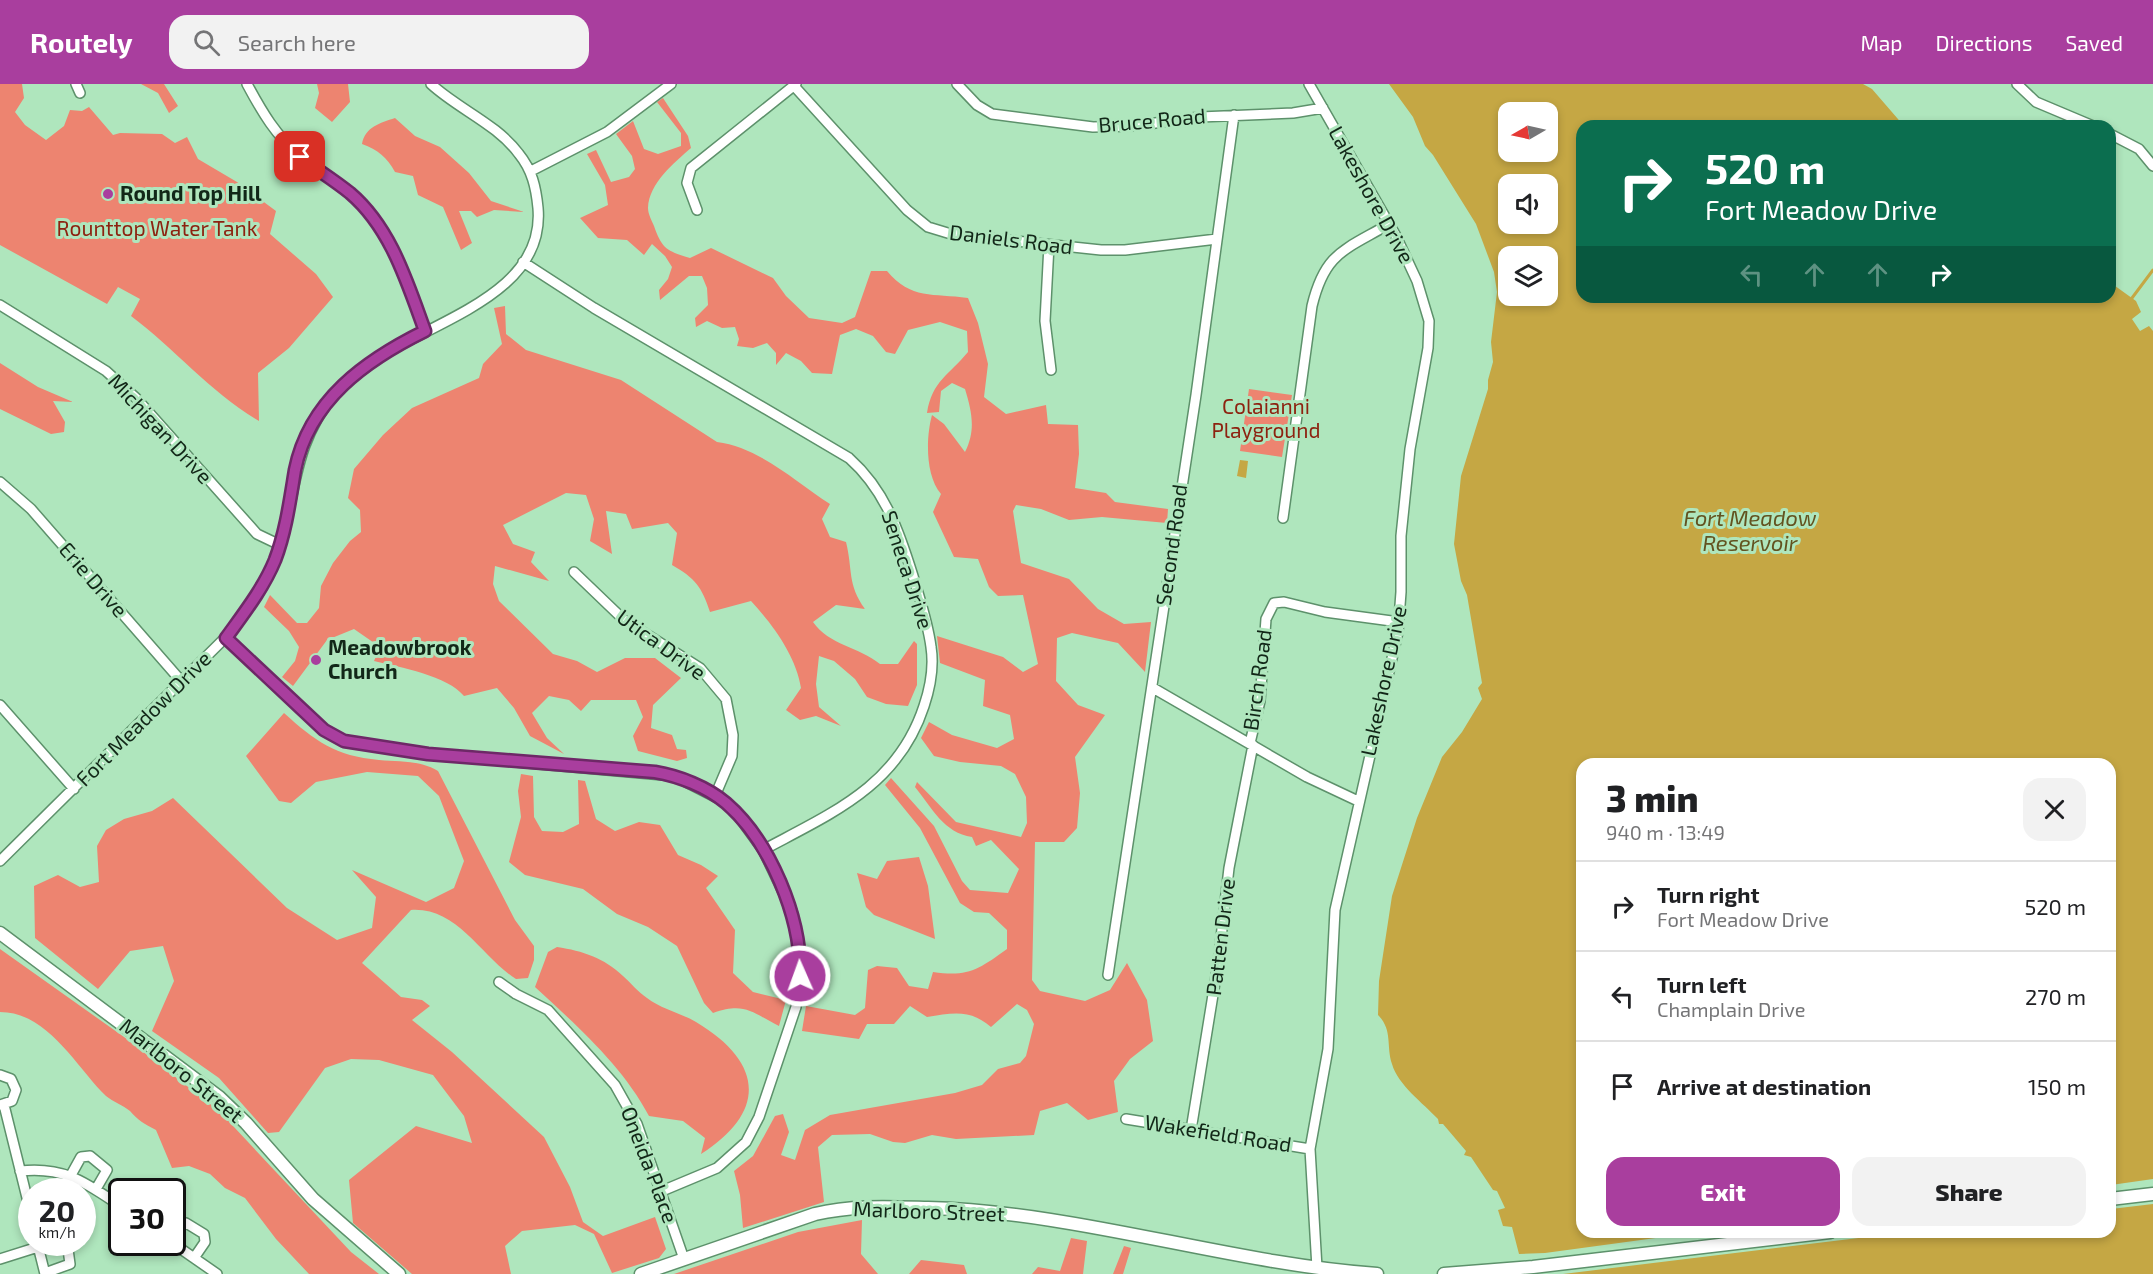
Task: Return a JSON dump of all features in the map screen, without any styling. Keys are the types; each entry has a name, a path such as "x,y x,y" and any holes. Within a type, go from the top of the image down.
{"street":[{"path":"247,84 275,132 300,157 350,193 374,218 402,268 425,331"},
{"name":"Fort Meadow Drive","path":"0,861 226,638 263,584 280,545 296,469 310,430 352,374 392,347 483,302 523,262 532,248 539,218 537,190 531,171 507,140 455,105 431,84"},
{"path":"531,171 607,132 671,84"},
{"name":"Bruce Road","path":"957,84 984,110 1003,116 1034,121 1113,127 1234,115 1293,113 1323,108"},
{"name":"Lakeshore Drive","path":"1310,84 1389,224 1419,288 1427,310 1430,333 1410,449 1401,536 1399,622 1335,910 1328,1049 1310,1149 1317,1268"},
{"path":"2017,84 2036,102 2079,120"},
{"path":"697,210 687,183 691,168 795,85"},
{"name":"Daniels Road","path":"795,85 907,210 928,227 951,234 1049,245 1125,250 1217,239"},
{"name":"Second Road","path":"1108,975 1153,688 1234,115"},
{"path":"2116,137 2139,149 2153,166"},
{"path":"1283,518 1312,306 1319,279 1333,258 1389,224"},
{"path":"1049,245 1044,321 1051,370"},
{"name":"Seneca Drive","path":"523,262 594,308 849,458 867,474 898,528 926,618 932,649 929,691 914,733 887,771 852,802 763,850"},
{"name":"Michigan Drive","path":"0,305 106,371 136,398 257,534 280,545"},
{"name":"Erie Drive","path":"0,482 31,509 182,682"},
{"name":"Utica Drive","path":"574,572 624,620 700,668 726,699 733,735 732,756 715,796"},
{"name":"Birch Road","path":"1252,744 1260,701 1266,619 1274,603 1399,622"},
{"path":"226,638 324,730 344,741 428,754 655,772 674,776 715,796 739,817 763,850 786,897 799,943 800,976 791,1023 759,1117 746,1142 717,1168 662,1191"},
{"path":"1153,688 1313,781 1359,801"},
{"path":"0,705 74,789"},
{"name":"Patten Drive","path":"1191,1130 1217,973 1229,868 1252,744"},
{"name":"Marlboro Street","path":"0,933 219,1097 246,1123 313,1199 399,1274"},
{"name":"Oneida Place","path":"499,982 548,1010 615,1085 637,1124 684,1259"},
{"path":"0,1075 11,1079 16,1090 12,1101 2,1105 22,1178"},
{"name":"Wakefield Road","path":"1126,1119 1310,1149"},
{"path":"71,1175 81,1157 90,1155 107,1170 96,1189 108,1197"},
{"path":"20,1172 44,1170 76,1178"},
{"path":"2116,1197 2153,1194"},
{"name":"Marlboro Street","path":"641,1274 800,1218 857,1208 992,1212 1154,1238 1317,1268 1377,1274"},
{"path":"186,1223 204,1234 205,1242 194,1258"},
{"path":"1444,1274 1778,1238"},
{"path":"0,1258 18,1251"},
{"path":"186,1252 217,1274"},
{"path":"42,1256 45,1273 69,1265 70,1256"}],"green space":[{"name":"Rounttop Water Tank","path":"0,84 22,84 24,98 15,112 25,125 46,140 64,126 70,110 82,111 89,107 113,135 120,133 162,134 175,143 187,137 198,159 237,182 276,211 270,234 316,274 333,297 289,348 258,373 259,421 209,384 131,316 140,299 118,287 107,304 0,245"},
{"path":"141,84 164,84 178,106 169,113 158,93"},
{"path":"317,84 348,84 350,102 332,122 315,108 319,93"},
{"path":"663,98 688,136 691,148 664,174 649,199 649,215 666,248 690,258 711,248 773,278 786,296 809,318 842,323 855,317 871,271 887,271 905,287 923,294 968,298 978,323 988,364 984,397 1006,414 1046,405 1048,424 1078,425 1079,454 1075,488 1106,493 1115,502 1168,509 1167,523 1102,517 1069,520 1041,509 1016,505 1013,511 1021,563 1069,579 1098,609 1124,624 1151,622 1145,672 1118,643 1072,633 1057,638 1056,681 1078,705 1105,715 1075,757 1080,793 1077,828 1064,842 1035,842 1032,980 1040,991 1085,1001 1110,990 1127,963 1147,1000 1153,1041 1130,1059 1114,1081 1118,1112 1088,1120 1067,1103 1040,1111 1034,1135 956,1139 932,1135 905,1143 893,1142 870,1134 832,1135 818,1147 824,1202 743,1228 740,1195 734,1171 753,1156 775,1116 783,1114 789,1132 781,1155 795,1160 805,1130 830,1115 955,1093 982,1085 998,1069 1020,1063 1026,1056 1034,1024 1027,1010 1017,1004 991,1027 976,1017 968,1015 927,1017 910,1006 894,1024 867,1024 859,1039 802,1031 806,1006 855,1015 865,1008 868,970 877,966 897,968 909,986 928,989 933,972 955,973 972,970 1007,949 1007,930 989,913 974,912 960,903 920,828 885,785 891,778 934,826 962,881 970,890 1008,893 1019,869 991,840 976,846 972,837 962,835 946,825 915,787 917,782 956,822 1021,837 1027,823 1026,797 1015,774 1001,766 960,762 934,756 921,738 929,722 952,735 997,748 1014,739 1010,715 983,706 985,680 940,663 937,636 1003,657 1023,672 1038,664 1023,595 998,596 989,587 978,559 954,557 933,512 941,494 932,477 928,456 932,415 944,424 965,452 971,436 972,421 965,389 952,383 941,391 939,412 927,413 929,402 942,379 968,352 967,331 940,322 908,330 895,354 886,352 873,336 856,329 840,335 832,374 812,373 801,361 786,353 776,365 776,353 767,343 753,348 737,346 739,339 735,327 722,328 707,321 696,327 695,318 708,305 707,288 702,276 689,276 660,300 659,290 668,279 672,267 665,256 652,244 644,255 627,240 598,238 580,218 608,205 605,185 587,154 596,150 611,182 629,177 635,169 632,156 616,134 633,121 644,149 658,154 681,146 681,133 657,102"},
{"path":"395,118 415,136 440,147 469,173 491,201 524,212 494,210 477,217 471,211 459,211 472,243 461,250 443,207 418,195 413,176 395,172 382,155 362,144 366,133 379,124"},
{"path":"505,306 506,334 526,350 621,380 717,442 733,445 762,458 830,504 822,519 830,537 846,542 855,592 865,609 836,605 813,622 827,636 880,664 898,664 914,641 917,644 917,685 908,706 886,704 867,697 855,679 834,661 819,656 816,684 819,707 841,726 816,716 800,720 786,710 801,688 794,664 775,631 751,601 710,612 697,584 687,574 672,565 677,533 668,523 632,529 626,514 606,511 612,554 590,541 594,519 586,495 566,493 503,525 513,544 535,552 531,562 549,581 495,566 493,584 499,601 553,654 577,661 597,672 625,658 655,658 681,678 653,705 651,728 672,735 677,749 686,750 687,758 677,761 638,751 633,736 643,717 636,700 591,700 581,711 569,700 549,696 532,713 547,738 564,754 530,736 514,708 497,688 464,696 457,689 435,678 410,669 374,661 380,647 354,629 327,640 293,686 282,677 295,661 299,647 289,631 264,607 270,595 297,623 307,623 319,608 321,586 333,563 350,541 361,532 360,510 348,498 354,469 383,435 412,408 479,378 483,364 502,344 494,308"},
{"path":"0,363 38,387 73,402 53,401 65,422 64,432 51,434 0,409"},
{"name":"Colaianni Playground","path":"1249,389 1292,395 1282,457 1240,451"},
{"path":"284,713 306,732 338,751 364,758 417,763 438,771 515,920 534,946 534,960 528,978 516,979 503,970 456,925 428,911 411,910 362,963 401,997 422,1000 430,1006 412,1020 452,1052 544,1137 570,1187 583,1222 603,1236 655,1217 666,1249 659,1258 612,1273 594,1234 575,1225 522,1231 505,1246 511,1274 412,1274 353,1223 349,1180 416,1126 472,1143 464,1116 433,1075 379,1060 351,1059 325,1068 279,1132 268,1133 219,1078 152,1031 174,981 163,946 130,951 98,989 35,938 34,886 58,875 80,887 99,882 97,846 106,830 124,819 152,811 173,798 287,908 337,940 372,928 376,897 352,870 426,902 454,888 464,861 439,796 418,776 367,772 316,782 291,803 279,801 246,756"},
{"path":"521,774 533,776 534,817 542,831 563,832 579,824 578,780 585,781 596,819 615,831 639,822 660,825 678,855 701,865 718,876 706,888 735,930 733,973 753,992 786,1000 779,1026 748,1010 733,1008 713,1013 704,1003 677,946 648,927 617,914 583,889 525,875 509,862 521,817 518,791"},
{"path":"919,857 928,886 935,939 874,915 866,907 857,873 877,879 887,861"},
{"path":"557,947 584,953 608,964 647,998 696,1022 718,1037 734,1053 745,1070 749,1087 747,1104 738,1121 723,1138 701,1154 705,1138 683,1121 649,1116 638,1097 612,1063 535,987 548,952"},
{"path":"0,949 124,1037 219,1111 351,1252 379,1274 309,1274 276,1239 245,1198 225,1188 210,1174 189,1166 172,1168 156,1130 106,1096 47,1031 17,1014 0,1012"},
{"path":"862,1220 861,1254 878,1274 674,1274 798,1232"},
{"path":"1071,1238 1087,1241 1083,1274 1032,1274 1038,1267 1060,1271"},
{"path":"1124,1246 1131,1248 1123,1274 1113,1274"},
{"path":"921,1260 964,1265 967,1274 909,1274"}],"water":[{"name":"Fort Meadow Reservoir","path":"1389,84 1863,84 1872,89 1899,120 1576,120 1576,303 2116,303 2116,287 2136,301 2141,312 2132,319 2140,331 2149,326 2153,331 2153,1179 2116,1184 2116,758 1576,758 1576,1238 1656,1238 1545,1253 1519,1254 1512,1227 1503,1226 1498,1210 1505,1208 1497,1191 1493,1190 1471,1157 1464,1155 1466,1151 1443,1124 1439,1124 1438,1119 1405,1086 1395,1072 1390,1057 1386,1026 1378,1015 1379,981 1392,896 1417,818 1442,757 1462,732 1482,699 1478,688 1482,683 1467,595 1461,581 1454,544 1461,476 1488,389 1493,362 1491,342 1497,292 1494,272 1476,224 1425,146 1413,117"},
{"path":"1240,460 1248,461 1246,478 1237,476"},
{"path":"2153,1204 2153,1274 1563,1274 1859,1238 2116,1238 2116,1208"}],"waterway":[{"path":"2132,298 2153,270"}],"place":[{"name":"Round Top Hill","path":"108,194"},
{"name":"Meadowbrook Church","path":"316,660"}],"route":[{"path":"300,157 350,193 374,218 402,268 425,331 392,347 352,374 335,392 310,430 296,469 282,540 274,561 251,604 226,638 324,730 344,741 382,749 428,754 655,772 674,776 725,802 763,850 786,897 792,911 799,943 800,976"}]}
